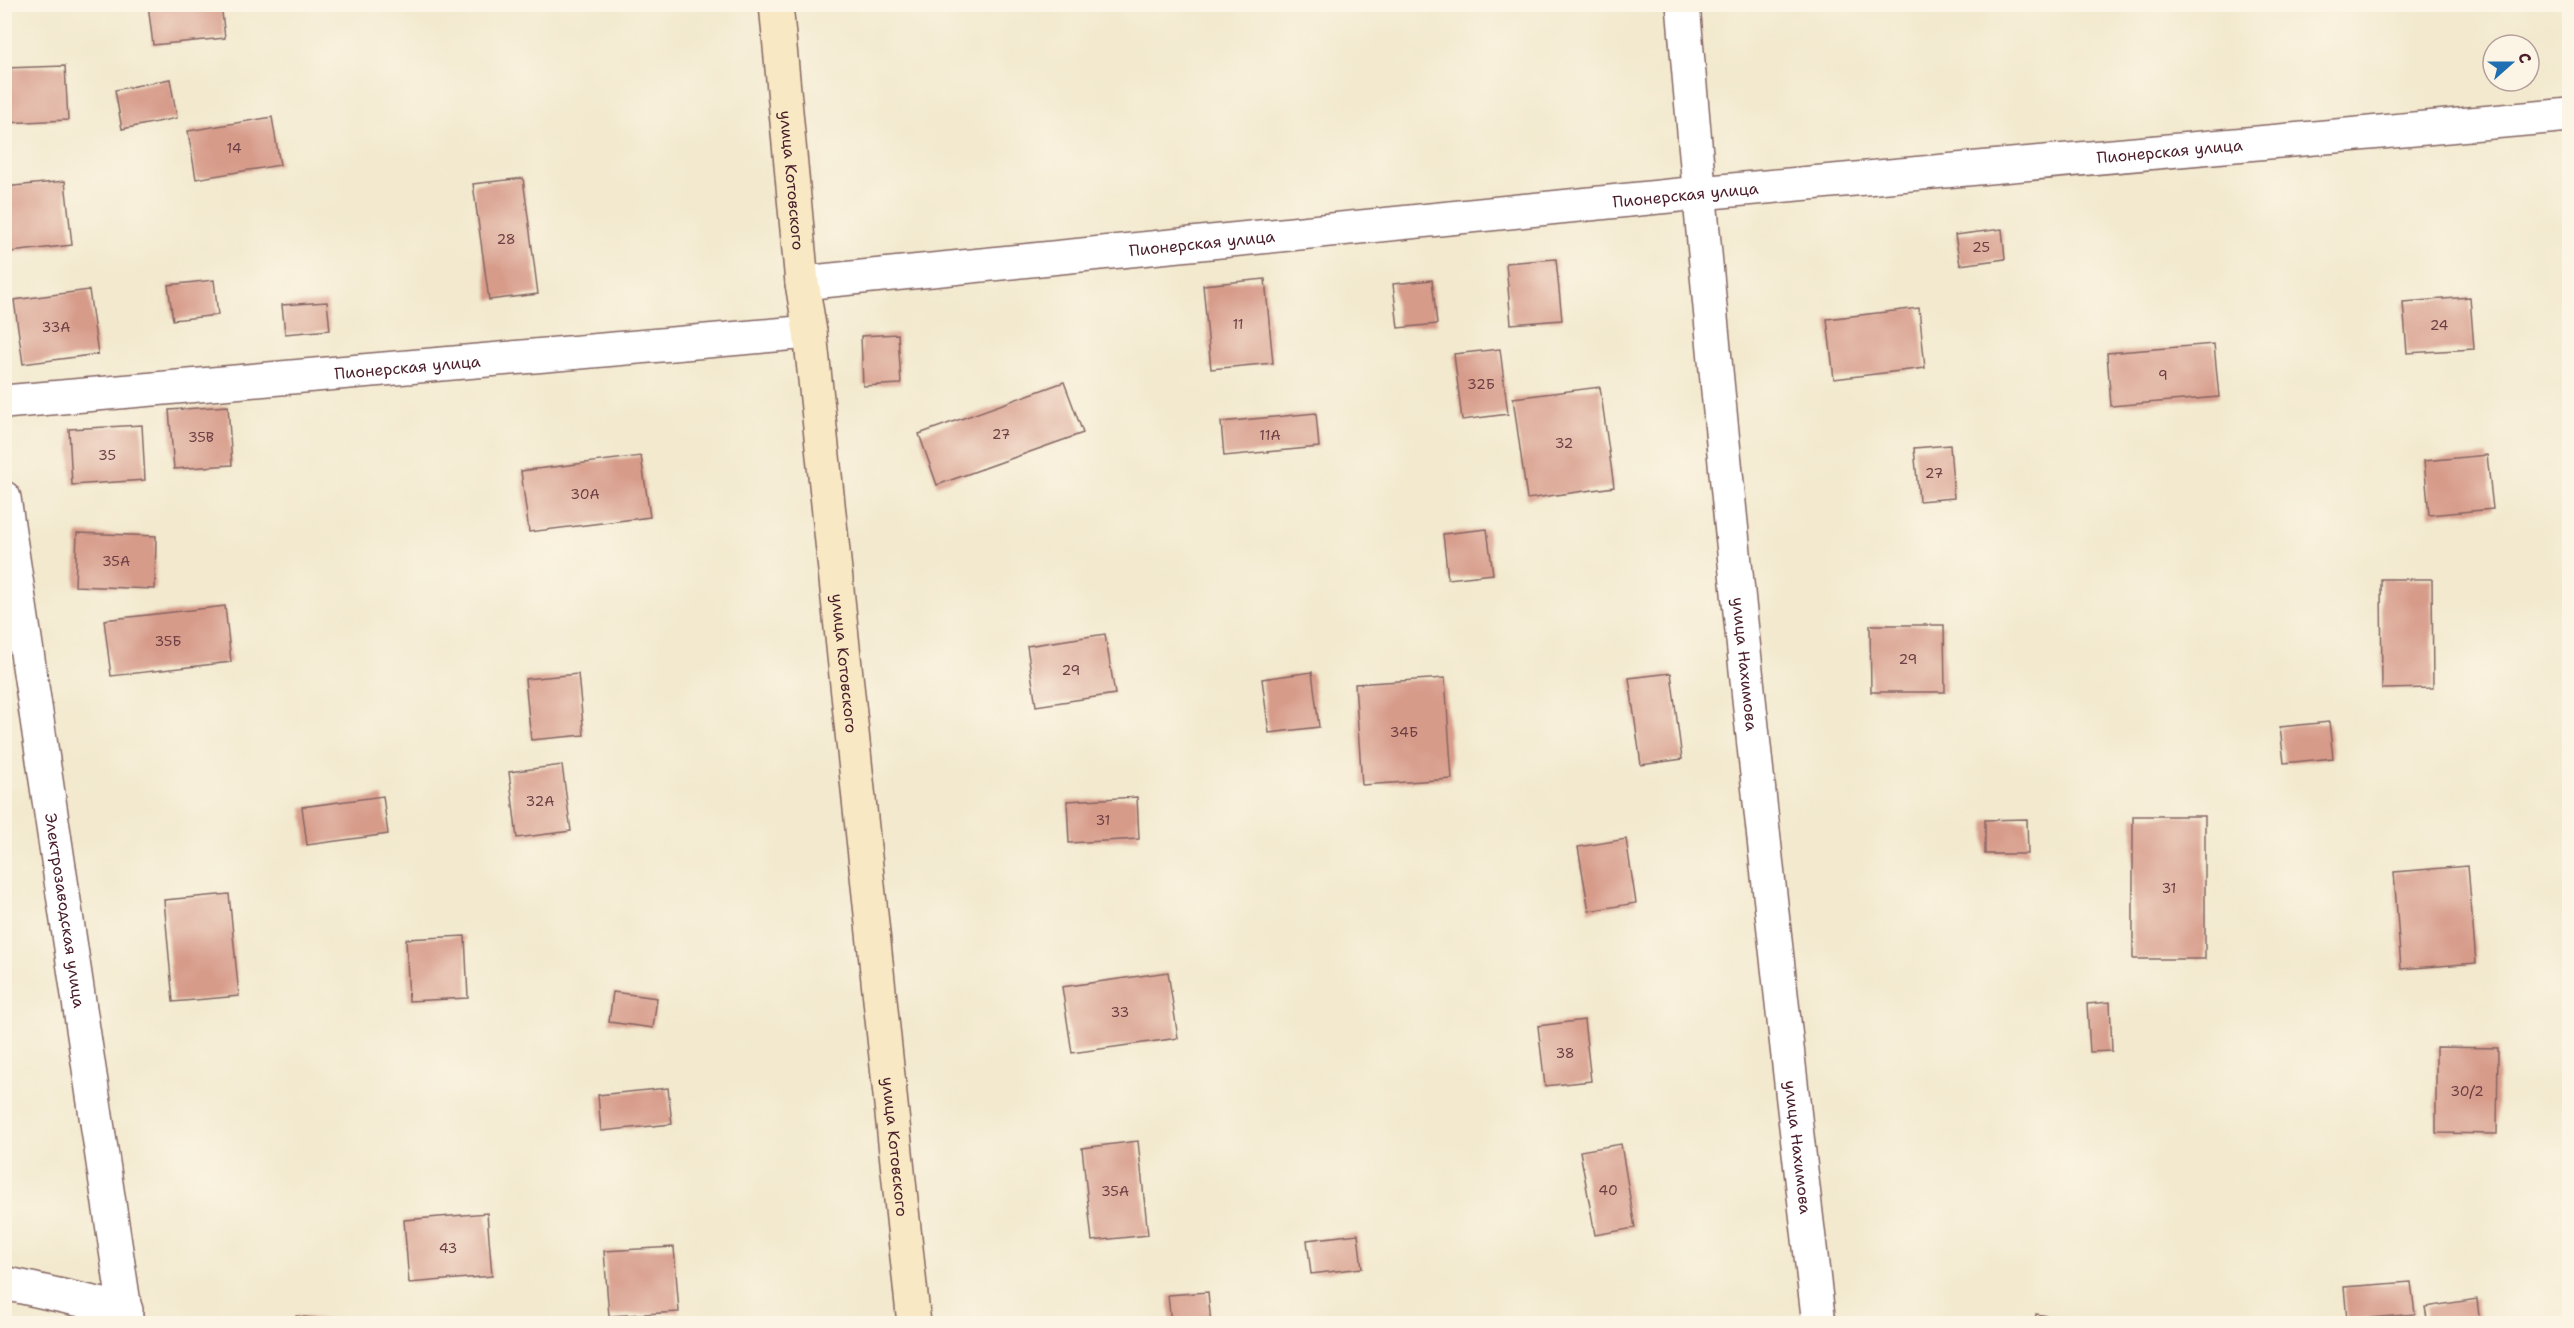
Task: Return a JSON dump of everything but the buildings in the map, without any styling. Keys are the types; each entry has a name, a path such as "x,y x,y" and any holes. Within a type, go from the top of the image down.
{"main road":[{"name":"улица Котовского","path":"776,4 802,283 810,332 914,1323"}],"street":[{"name":"улица Нахимова","path":"1683,4 1699,193 1772,930 1819,1323"},
{"name":"Пионерская улица","path":"802,283 1699,193 2570,115"},
{"name":"Пионерская улица","path":"4,402 810,332"},
{"name":"Электрозаводская улица","path":"4,498 127,1317"},
{"path":"4,1283 127,1317"}]}
